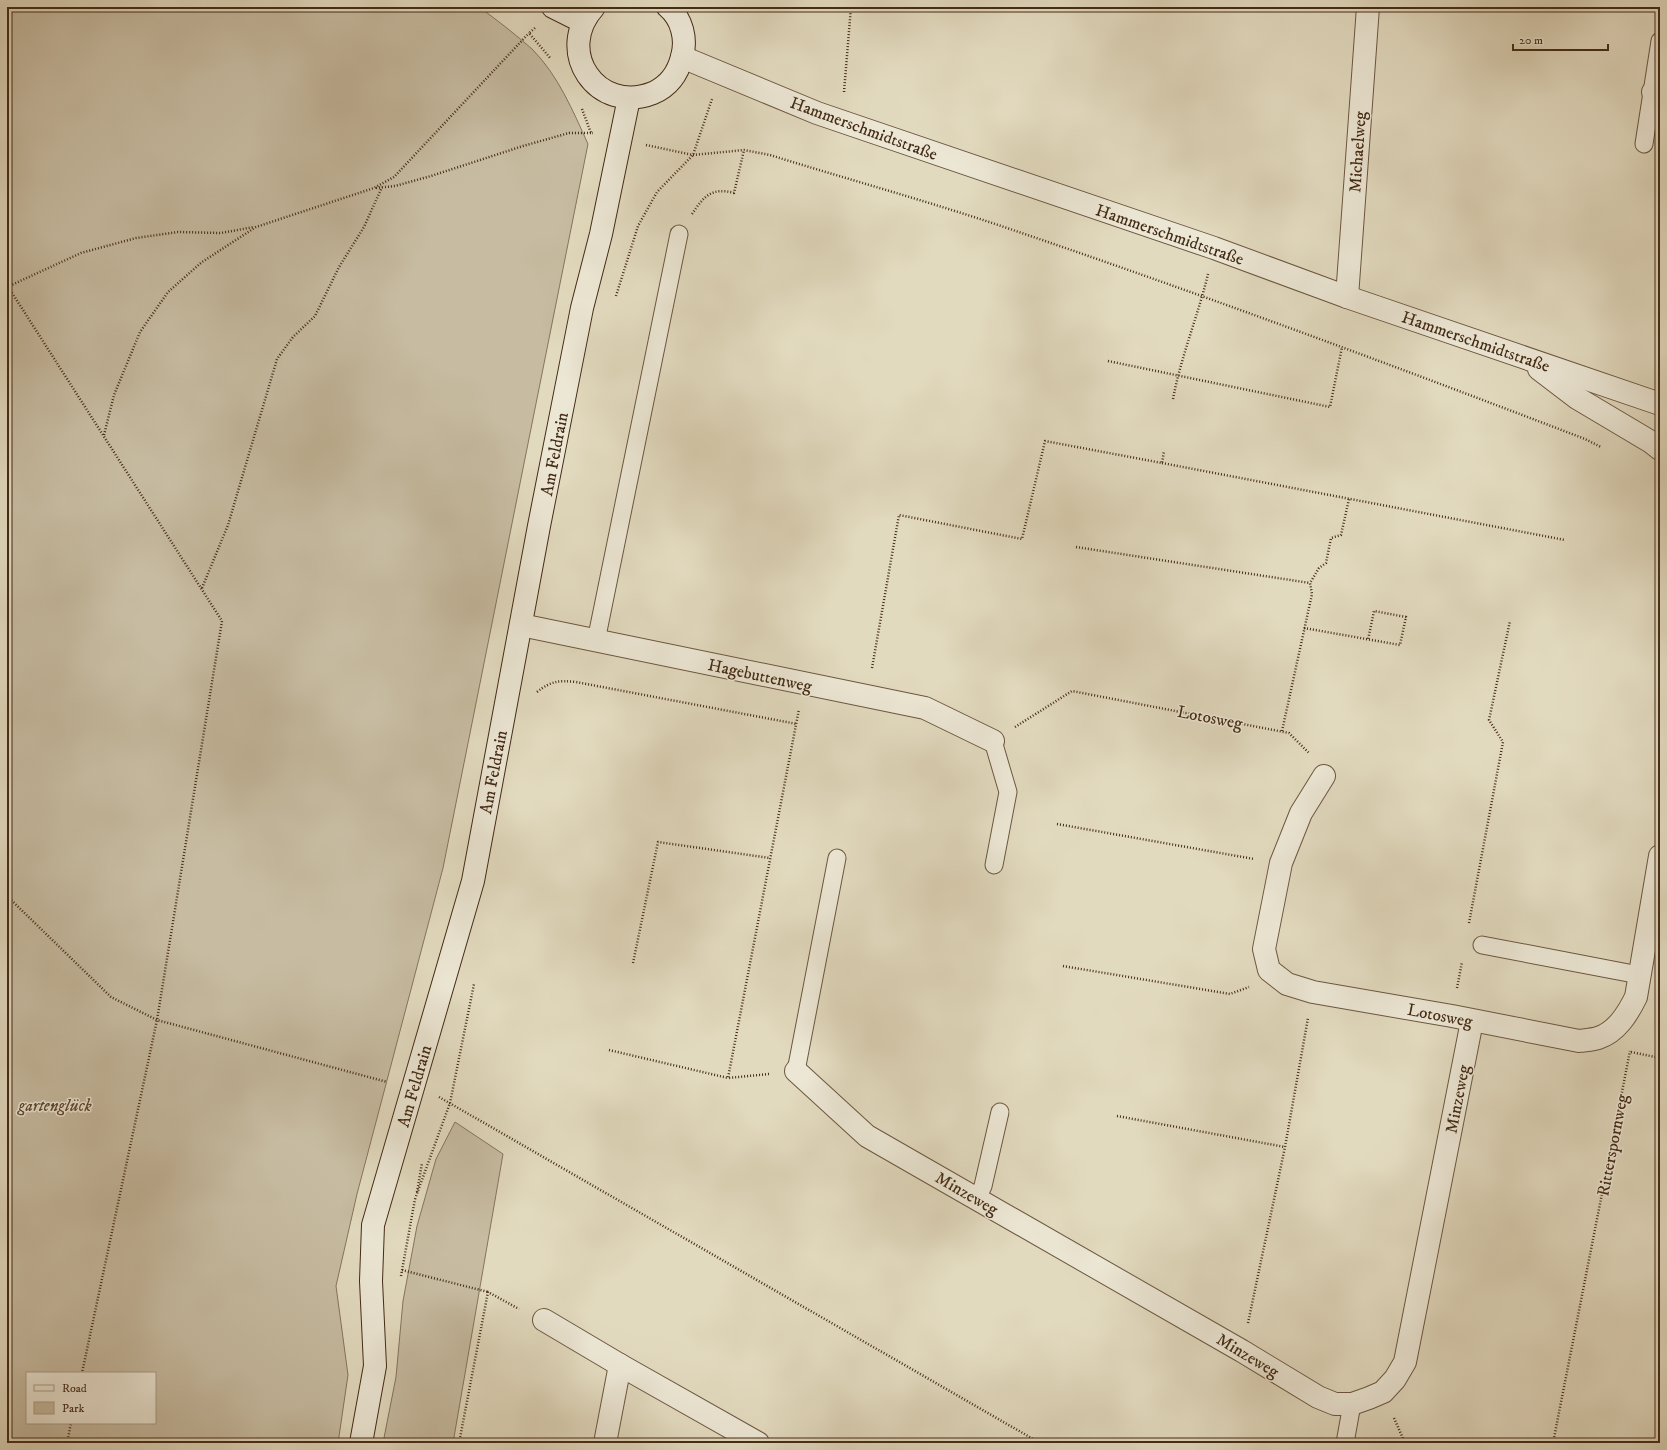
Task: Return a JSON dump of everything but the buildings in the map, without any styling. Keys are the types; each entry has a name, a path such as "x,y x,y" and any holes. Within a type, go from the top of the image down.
{"street":[{"path":"545,14 588,14 578,41 579,56 584,69 591,80 604,91 618,97 629,98 644,96 659,90 672,80 680,66 684,51 684,38 681,25 668,7"},
{"name":"Michaelweg","path":"1347,297 1368,7"},
{"name":"Hammerschmidtstraße","path":"682,58 817,113 1214,248 1347,297 1660,404"},
{"name":"Am Feldrain","path":"361,1443 375,1366 371,1281 373,1225 473,881 582,308 601,234 629,98"},
{"path":"1526,358 1577,398 1651,442 1660,449"},
{"name":"Hagebuttenweg","path":"521,625 925,708 993,741"},
{"path":"1269,970 1264,949 1281,863 1300,813 1324,776"},
{"path":"1614,1028 1627,1015 1636,997 1639,975 1655,918 1660,856"},
{"name":"Lotosweg","path":"1269,970 1287,984 1313,992 1579,1041 1599,1038 1614,1028"},
{"name":"Minzeweg","path":"796,1071 867,1136 1242,1351 1318,1397 1335,1404 1352,1404 1383,1392 1395,1379 1405,1362 1462,1019"},
{"path":"544,1320 758,1443"},
{"path":"605,1443 620,1365"}],"lane":[{"path":"1644,144 1656,93 1660,41"},
{"path":"596,641 679,234"},
{"path":"993,741 1008,792 994,866"},
{"path":"796,1071 837,858"},
{"path":"1482,945 1639,975"},
{"path":"977,1199 983,1186 1000,1112"},
{"path":"1345,1443 1352,1404"}],"path":[{"path":"841,121 851,7"},
{"path":"82,1372 157,1020 222,621 7,286 81,253 136,238 178,232 221,233 256,227 374,188 394,177 529,34 545,14"},
{"path":"529,34 555,63"},
{"path":"580,106 591,133"},
{"path":"374,188 395,186 431,176 523,146 569,133 591,133 693,155 744,150 770,155 1008,229 1202,297 1342,347 1585,439 1605,449"},
{"path":"679,234 698,205 711,193 722,190 734,193 744,150"},
{"path":"201,589 228,525 277,359 293,337 315,316 339,267 364,227 382,187"},
{"path":"103,436 114,395 140,332 168,292 202,262 256,227"},
{"path":"1173,399 1177,376 1202,297 1214,248"},
{"path":"1108,361 1330,407 1342,347"},
{"path":"867,696 899,515 1022,539 1045,441 1565,540"},
{"path":"1162,463 1164,451"},
{"path":"1282,731 1312,594 1310,583 1319,568 1326,563 1331,538 1341,535 1349,499"},
{"path":"1076,547 1310,583"},
{"path":"1304,628 1368,640 1400,645 1406,618 1374,610 1368,640"},
{"path":"1469,926 1503,742 1489,720 1510,621"},
{"path":"534,695 544,686 559,680 797,724"},
{"path":"728,1078 804,684"},
{"name":"Lotosweg","path":"993,741 1072,690 1289,733 1307,751 1324,776"},
{"path":"1057,824 1281,863"},
{"path":"633,963 658,842 770,858"},
{"path":"7,896 111,997 157,1020 413,1090 435,1094 1040,1443"},
{"path":"1462,1019 1464,956"},
{"path":"1063,966 1230,994 1250,987 1269,970"},
{"path":"1242,1351 1285,1147 1313,992"},
{"path":"1614,1028 1630,1052 1660,1058"},
{"path":"609,1050 728,1078 796,1071"},
{"name":"Ritterspornweg","path":"1553,1443 1630,1052"},
{"path":"1117,1116 1285,1147"},
{"path":"402,1270 488,1292 544,1320"},
{"path":"459,1443 488,1292"},
{"path":"67,1443 71,1424"}],"green space":[{"name":"gartenglück","path":"7,7 479,7 532,49 550,70 577,119 588,144 443,868 357,1194 336,1286 348,1375 338,1443 7,1443"},
{"path":"455,1122 503,1154 453,1443 383,1443 396,1377 403,1301 417,1226 436,1159"}]}
